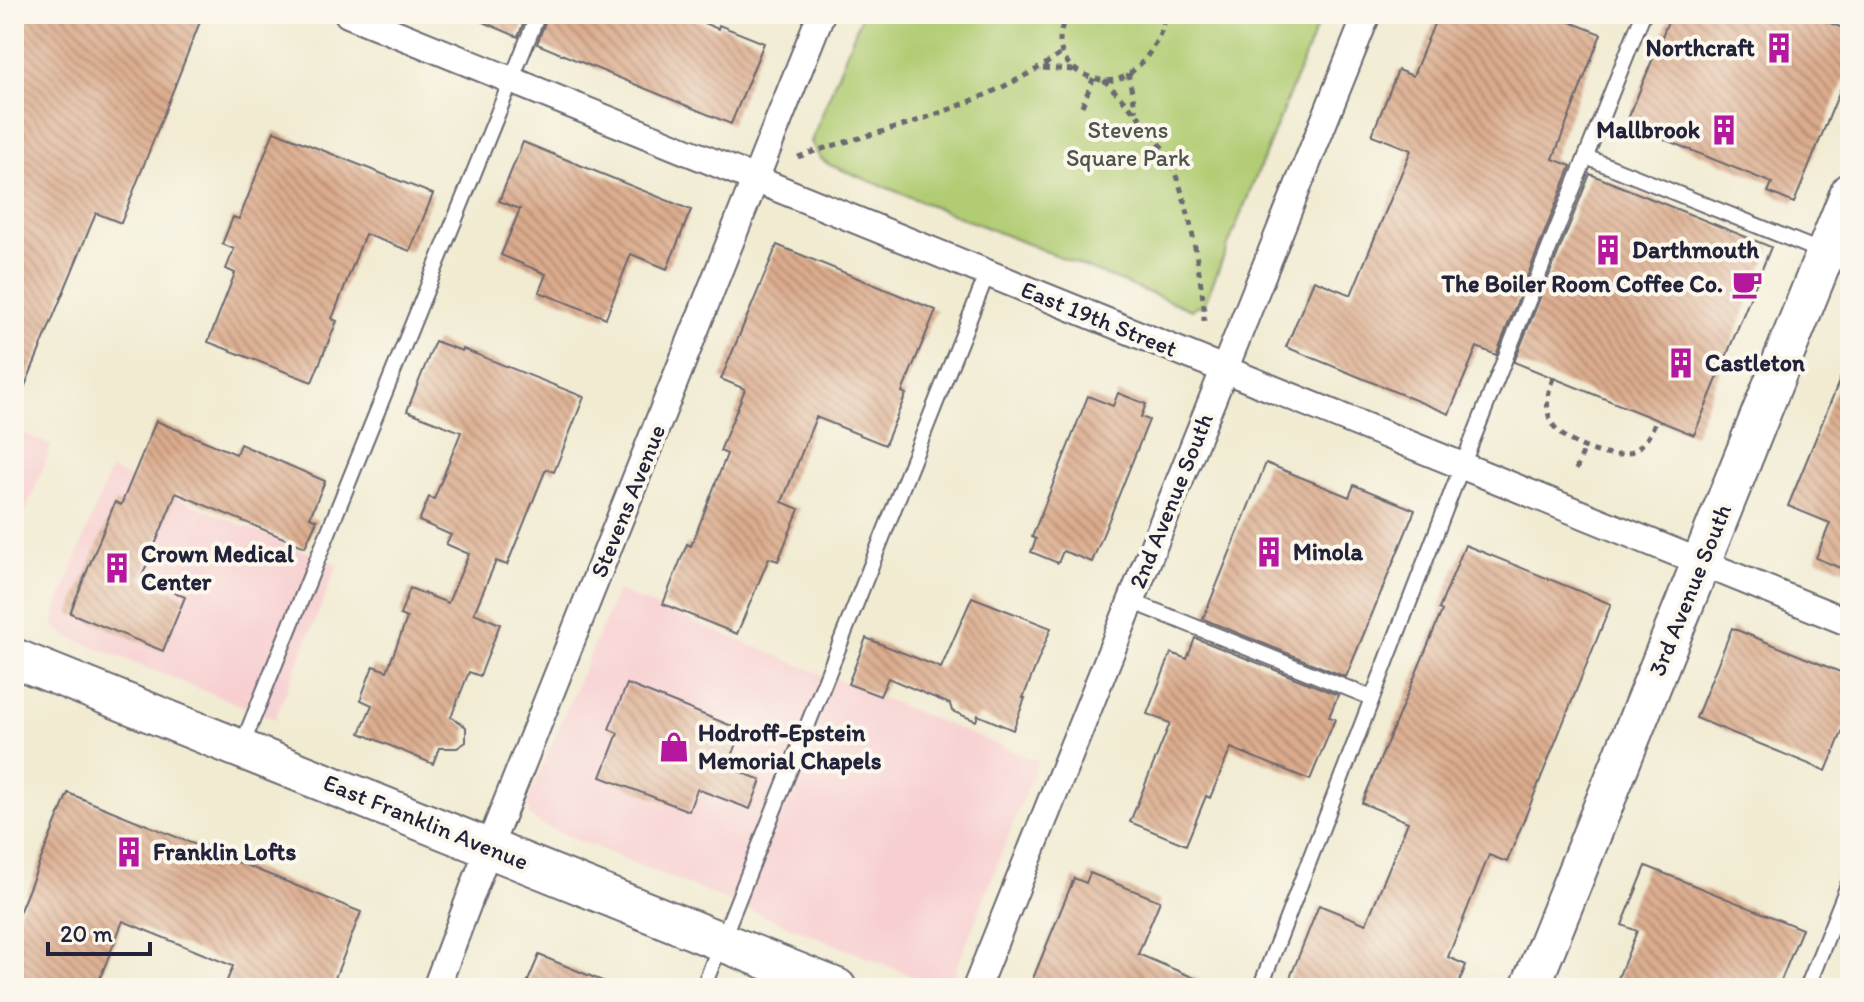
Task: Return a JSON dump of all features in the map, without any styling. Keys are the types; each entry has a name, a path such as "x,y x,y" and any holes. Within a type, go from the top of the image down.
{"main road":[{"name":"3rd Avenue South","path":"1530,988 1850,192"},
{"name":"East Franklin Avenue","path":"14,658 837,988"}],"street":[{"name":"East 19th Street","path":"348,14 1850,623"},
{"name":"Stevens Avenue","path":"436,988 489,847 821,14"},
{"name":"2nd Avenue South","path":"976,988 1367,14"}],"lane":[{"path":"241,748 538,14"},
{"path":"1260,988 1462,466 1643,14"},
{"path":"1586,157 1825,253"},
{"path":"703,988 987,274"},
{"path":"1131,601 1372,698"},
{"path":"1807,988 1850,880"}],"path":[{"path":"1067,14 1059,35 1061,54 1076,70"},
{"path":"1038,69 1076,70 1104,80 1114,80 1128,73 1146,56 1164,26 1166,14"},
{"path":"798,157 942,112 1038,69 1061,54"},
{"path":"1128,73 1137,115"},
{"path":"1082,106 1094,77"},
{"path":"1104,80 1137,115 1162,149 1187,208 1204,321"},
{"path":"1553,378 1547,405 1550,420 1564,439 1585,448 1604,455 1628,454 1648,438 1656,419"},
{"path":"1576,470 1585,448"}],"shaded area":[{"path":"14,429 52,446 14,539"},
{"path":"110,470 338,565 275,719 67,636 54,626 56,611"},
{"path":"617,591 1038,761 954,975 932,984 541,825 529,815 528,800"}],"green space":[{"name":"Stevens Square Park","path":"862,14 1322,14 1204,305 1192,310 830,165 820,158 811,142"}],"building":[{"path":"14,14 203,14 121,223 96,213 15,410"},
{"path":"465,14 527,14 518,37"},
{"path":"548,14 682,14 764,43 731,124 537,44"},
{"path":"1438,14 1550,14 1601,34 1553,159 1571,166 1496,355 1477,347 1449,414 1286,347 1314,280 1351,295 1411,150 1372,135 1398,70 1413,76"},
{"path":"1671,14 1808,14 1850,31 1850,66 1794,203 1768,192 1772,183 1626,124"},
{"path":"274,131 433,194 410,251 365,234 332,319 337,321 312,382 208,342 235,273 226,269 234,249 222,244 233,217 239,219"},
{"path":"523,142 691,210 667,269 631,254 606,318 539,292 546,274 501,255 520,209 499,201"},
{"path":"1590,174 1771,247 1694,435 1514,362"},
{"path":"777,245 936,310 902,392 906,394 885,445 816,417 782,502 799,509 778,561 769,558 737,634 663,604 687,544 691,546 727,454 720,451 745,389 721,379"},
{"path":"435,341 584,397 554,472 546,469 507,565 496,561 474,613 500,624 480,676 469,672 451,717 466,727 466,742 457,748 439,748 433,764 360,733 372,705 361,700 362,695 373,666 387,671 407,618 400,615 410,588 448,603 469,554 446,544 451,535 419,521 429,497 434,499 461,432 407,411"},
{"path":"1849,357 1850,572 1816,558 1830,523 1788,506"},
{"path":"1118,393 1146,404 1141,417 1149,420 1092,562 1063,551 1058,563 1031,552 1036,539 1032,537 1088,396 1113,406"},
{"path":"156,421 236,454 240,444 325,481 310,517 317,520 305,547 176,493 141,579 185,597 163,651 70,613 115,502 121,505"},
{"path":"1266,463 1349,497 1354,485 1415,510 1346,677 1203,619"},
{"path":"1465,545 1611,604 1507,862 1489,855 1448,957 1466,965 1457,988 1286,988 1319,905 1366,924 1408,822 1362,803 1442,611 1439,609"},
{"path":"972,597 1051,628 1013,730 978,715 976,721 952,711 950,704 888,678 880,696 848,684 866,638 941,668"},
{"path":"1732,628 1850,676 1850,713 1826,771 1696,718"},
{"path":"1195,638 1338,695 1329,717 1335,719 1310,780 1231,748 1210,798 1206,796 1186,845 1130,822 1170,723 1147,714 1171,653 1187,659"},
{"name":"Hodroff-Epstein Memorial Chapels","path":"627,684 742,730 728,767 761,780 750,809 697,789 689,811 601,777 618,733 609,729"},
{"name":"Franklin Lofts","path":"68,793 361,912 331,988 224,988 233,966 123,921 96,988 14,988 14,925"},
{"path":"1646,866 1802,929 1778,988 1614,988 1637,931 1622,925"},
{"path":"1090,873 1160,901 1138,954 1218,988 1029,988 1074,878 1086,883"},
{"path":"539,955 617,987 617,988 525,988"}],"place":[{"name":"Northcraft","path":"1779,48"},
{"name":"Mallbrook","path":"1724,130"},
{"name":"Darthmouth","path":"1608,250"},
{"name":"The Boiler Room Coffee Co.","path":"1747,284"},
{"name":"Castleton","path":"1681,363"},
{"name":"Minola","path":"1269,552"},
{"name":"Crown Medical Center","path":"117,568"},
{"name":"Hodroff-Epstein Memorial Chapels","path":"674,747"},
{"name":"Franklin Lofts","path":"129,852"}]}
